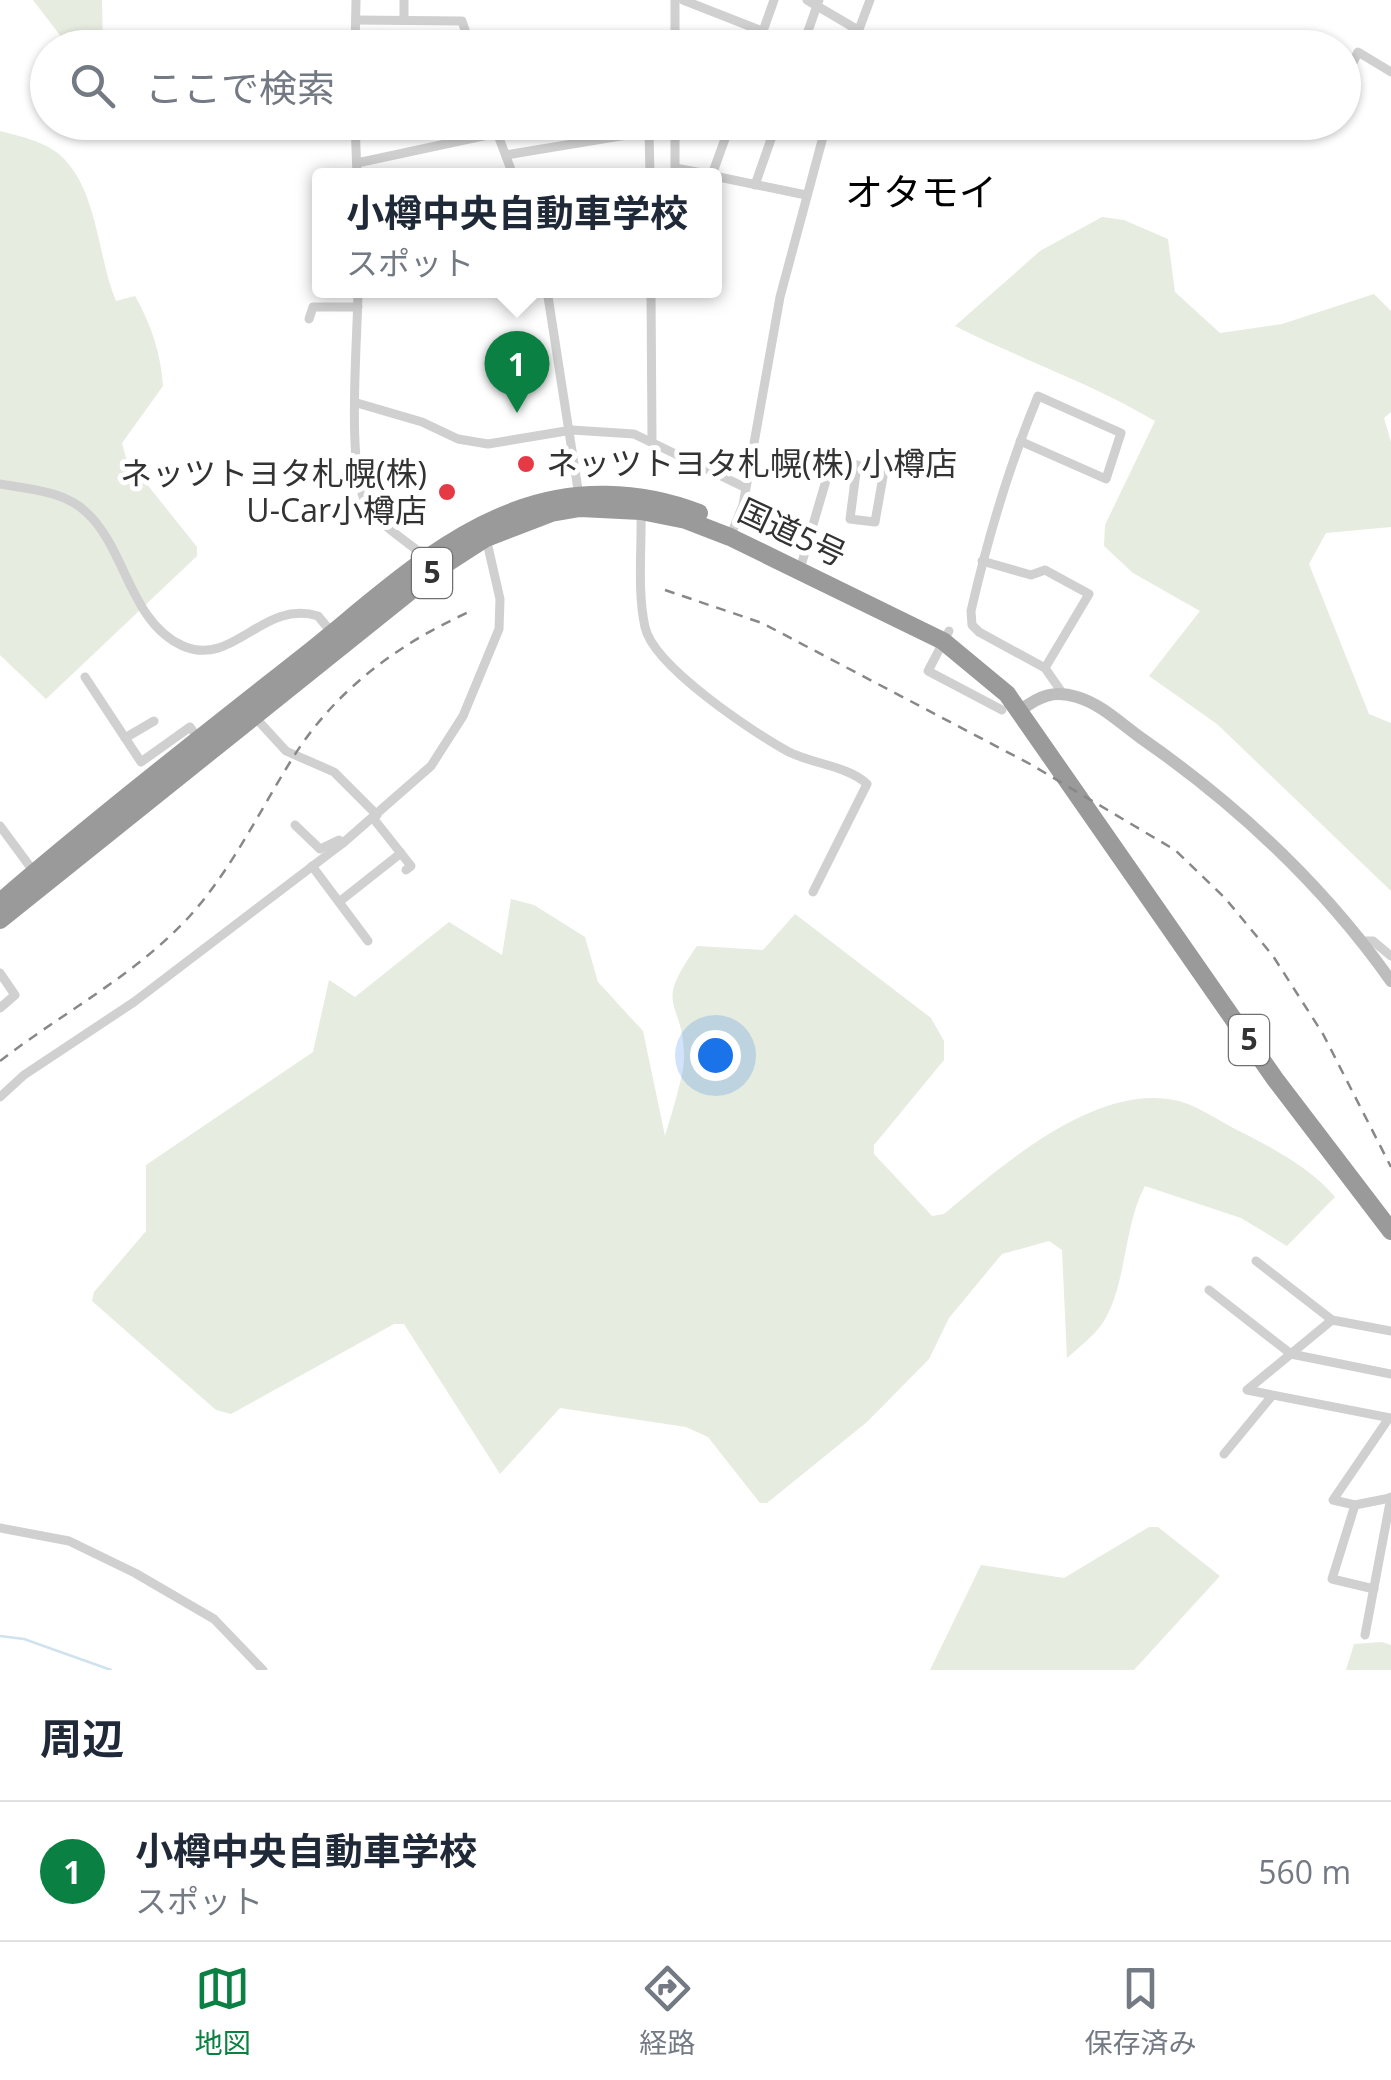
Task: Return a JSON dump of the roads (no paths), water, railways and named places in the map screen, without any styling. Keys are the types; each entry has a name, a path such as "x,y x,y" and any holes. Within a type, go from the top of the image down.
{"highway":[{"name":"国道5号","path":"433,564 579,501"},
{"name":"国道5号","path":"0,902 39,877 480,525 515,510 579,501 641,503 733,532 988,660 1018,707 1069,768 1391,1213"},
{"name":"国道5号","path":"1122,844 1275,1079 1391,1230"},
{"name":"国道5号","path":"0,920 39,877"}],"street":[{"path":"356,0 356,30"},
{"path":"404,0 404,20"},
{"path":"674,30 675,0"},
{"path":"683,0 759,30"},
{"path":"762,30 774,0"},
{"path":"807,30 814,2 858,30 870,0"},
{"path":"356,20 462,21 465,30"},
{"path":"1361,54 1391,72"},
{"path":"356,140 357,168"},
{"path":"357,162 446,140"},
{"path":"500,140 510,168"},
{"path":"506,155 578,140"},
{"path":"650,140 650,168"},
{"path":"675,140 675,168"},
{"path":"717,168 725,140"},
{"path":"755,184 771,140"},
{"path":"733,532 780,297 822,140"},
{"path":"722,178 806,196"},
{"path":"358,298 353,451 364,500 371,511 433,564"},
{"path":"549,298 572,430 579,501"},
{"path":"651,298 652,442"},
{"path":"309,318 314,307 358,307"},
{"path":"1020,441 1106,478 1121,433 1038,396 1020,441 993,515 982,562 972,625 1045,668 1063,694"},
{"path":"356,403 422,422 458,439 488,444 572,430 634,434 744,488"},
{"path":"802,564 832,460 884,471 875,522 850,518 857,466"},
{"path":"0,484 49,493 86,512 150,617 182,646 197,650 231,644 273,616 288,612 318,616 337,639"},
{"path":"641,503 645,628 654,646 722,712 794,754 868,784 813,892"},
{"path":"0,1097 375,817 446,748 494,650 500,599 486,538"},
{"path":"982,562 1031,575 1045,570 1090,594 1045,668"},
{"path":"946,636 928,672 1018,707 1041,696 1063,694 1102,708 1230,803 1360,942 1391,981"},
{"path":"86,676 141,762 190,727 203,746"},
{"path":"249,709 286,751 334,772 375,817 411,866 406,870"},
{"path":"125,738 154,721"},
{"path":"295,825 320,849 339,840 343,842"},
{"path":"0,826 39,877"},
{"path":"339,902 400,853"},
{"path":"312,866 368,942"},
{"path":"1360,942 1373,941 1391,956"},
{"path":"0,973 15,995 0,1008"},
{"path":"1256,1261 1332,1320 1391,1330"},
{"path":"1209,1290 1291,1354 1391,1374"},
{"path":"1332,1320 1248,1390 1390,1418 1333,1500 1356,1505 1391,1497 1386,1559 1374,1589 1365,1635"},
{"path":"1224,1454 1270,1397"},
{"path":"1356,1505 1332,1579 1374,1589"},
{"path":"0,1528 68,1541 135,1573 214,1618 264,1670"}],"waterway":[{"path":"0,1636 24,1639 111,1670"}],"railway":[{"path":"665,590 762,623 1030,764 1175,850 1225,898 1273,956 1323,1034 1391,1167"},
{"path":"0,1061 145,958 188,918 231,861 309,734 349,690 418,638 471,611"}],"place":[{"name":"小樽中央自動車学校","path":"517,413"},
{"name":"ネッツトヨタ札幌(株) 小樽店","path":"526,464"},
{"name":"ネッツトヨタ札幌(株) U-Car小樽店","path":"447,492"}],"district":[{"name":"オタモイ","path":"921,193"}]}
